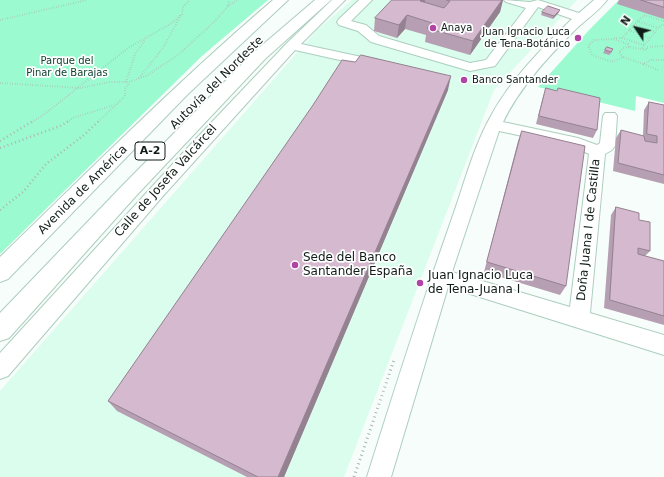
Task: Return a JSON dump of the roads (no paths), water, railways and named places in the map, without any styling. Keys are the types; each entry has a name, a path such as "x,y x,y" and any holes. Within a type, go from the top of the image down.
{"highway":[{"name":"Autovía del Nordeste","path":"182,90 227,47 281,0"},
{"name":"Autovía del Nordeste","path":"0,309 226,71 270,29 305,0"},
{"path":"0,330 128,192 259,56 324,0"},
{"name":"Avenida de América","path":"0,272 182,90"}],"street":[{"name":"Calle de Josefa Valcárcel","path":"0,369 90,264 194,149 292,46 339,0"},
{"path":"366,0 343,22 362,28 375,39 470,67 490,63 535,3"},
{"path":"510,0 589,6"},
{"path":"378,477 484,149 508,101 528,75 589,6"},
{"path":"292,46 380,65"},
{"path":"597,151 607,146 603,116"},
{"name":"Doña Juana I de Castilla","path":"495,125 578,143 597,151 579,318"},
{"name":"Doña Juana I de Castilla","path":"442,277 664,345"}],"place":[{"name":"Anaya","path":"433,28"},
{"name":"Juan Ignacio Luca de Tena-Botánico","path":"578,38"},
{"name":"Banco Santander","path":"464,80"},
{"name":"Sede del Banco Santander España","path":"295,265"},
{"name":"Juan Ignacio Luca de Tena-Juana I","path":"420,283"}],"park label":[{"name":"Parque del Pinar de Barajas","path":"67,66"}]}
